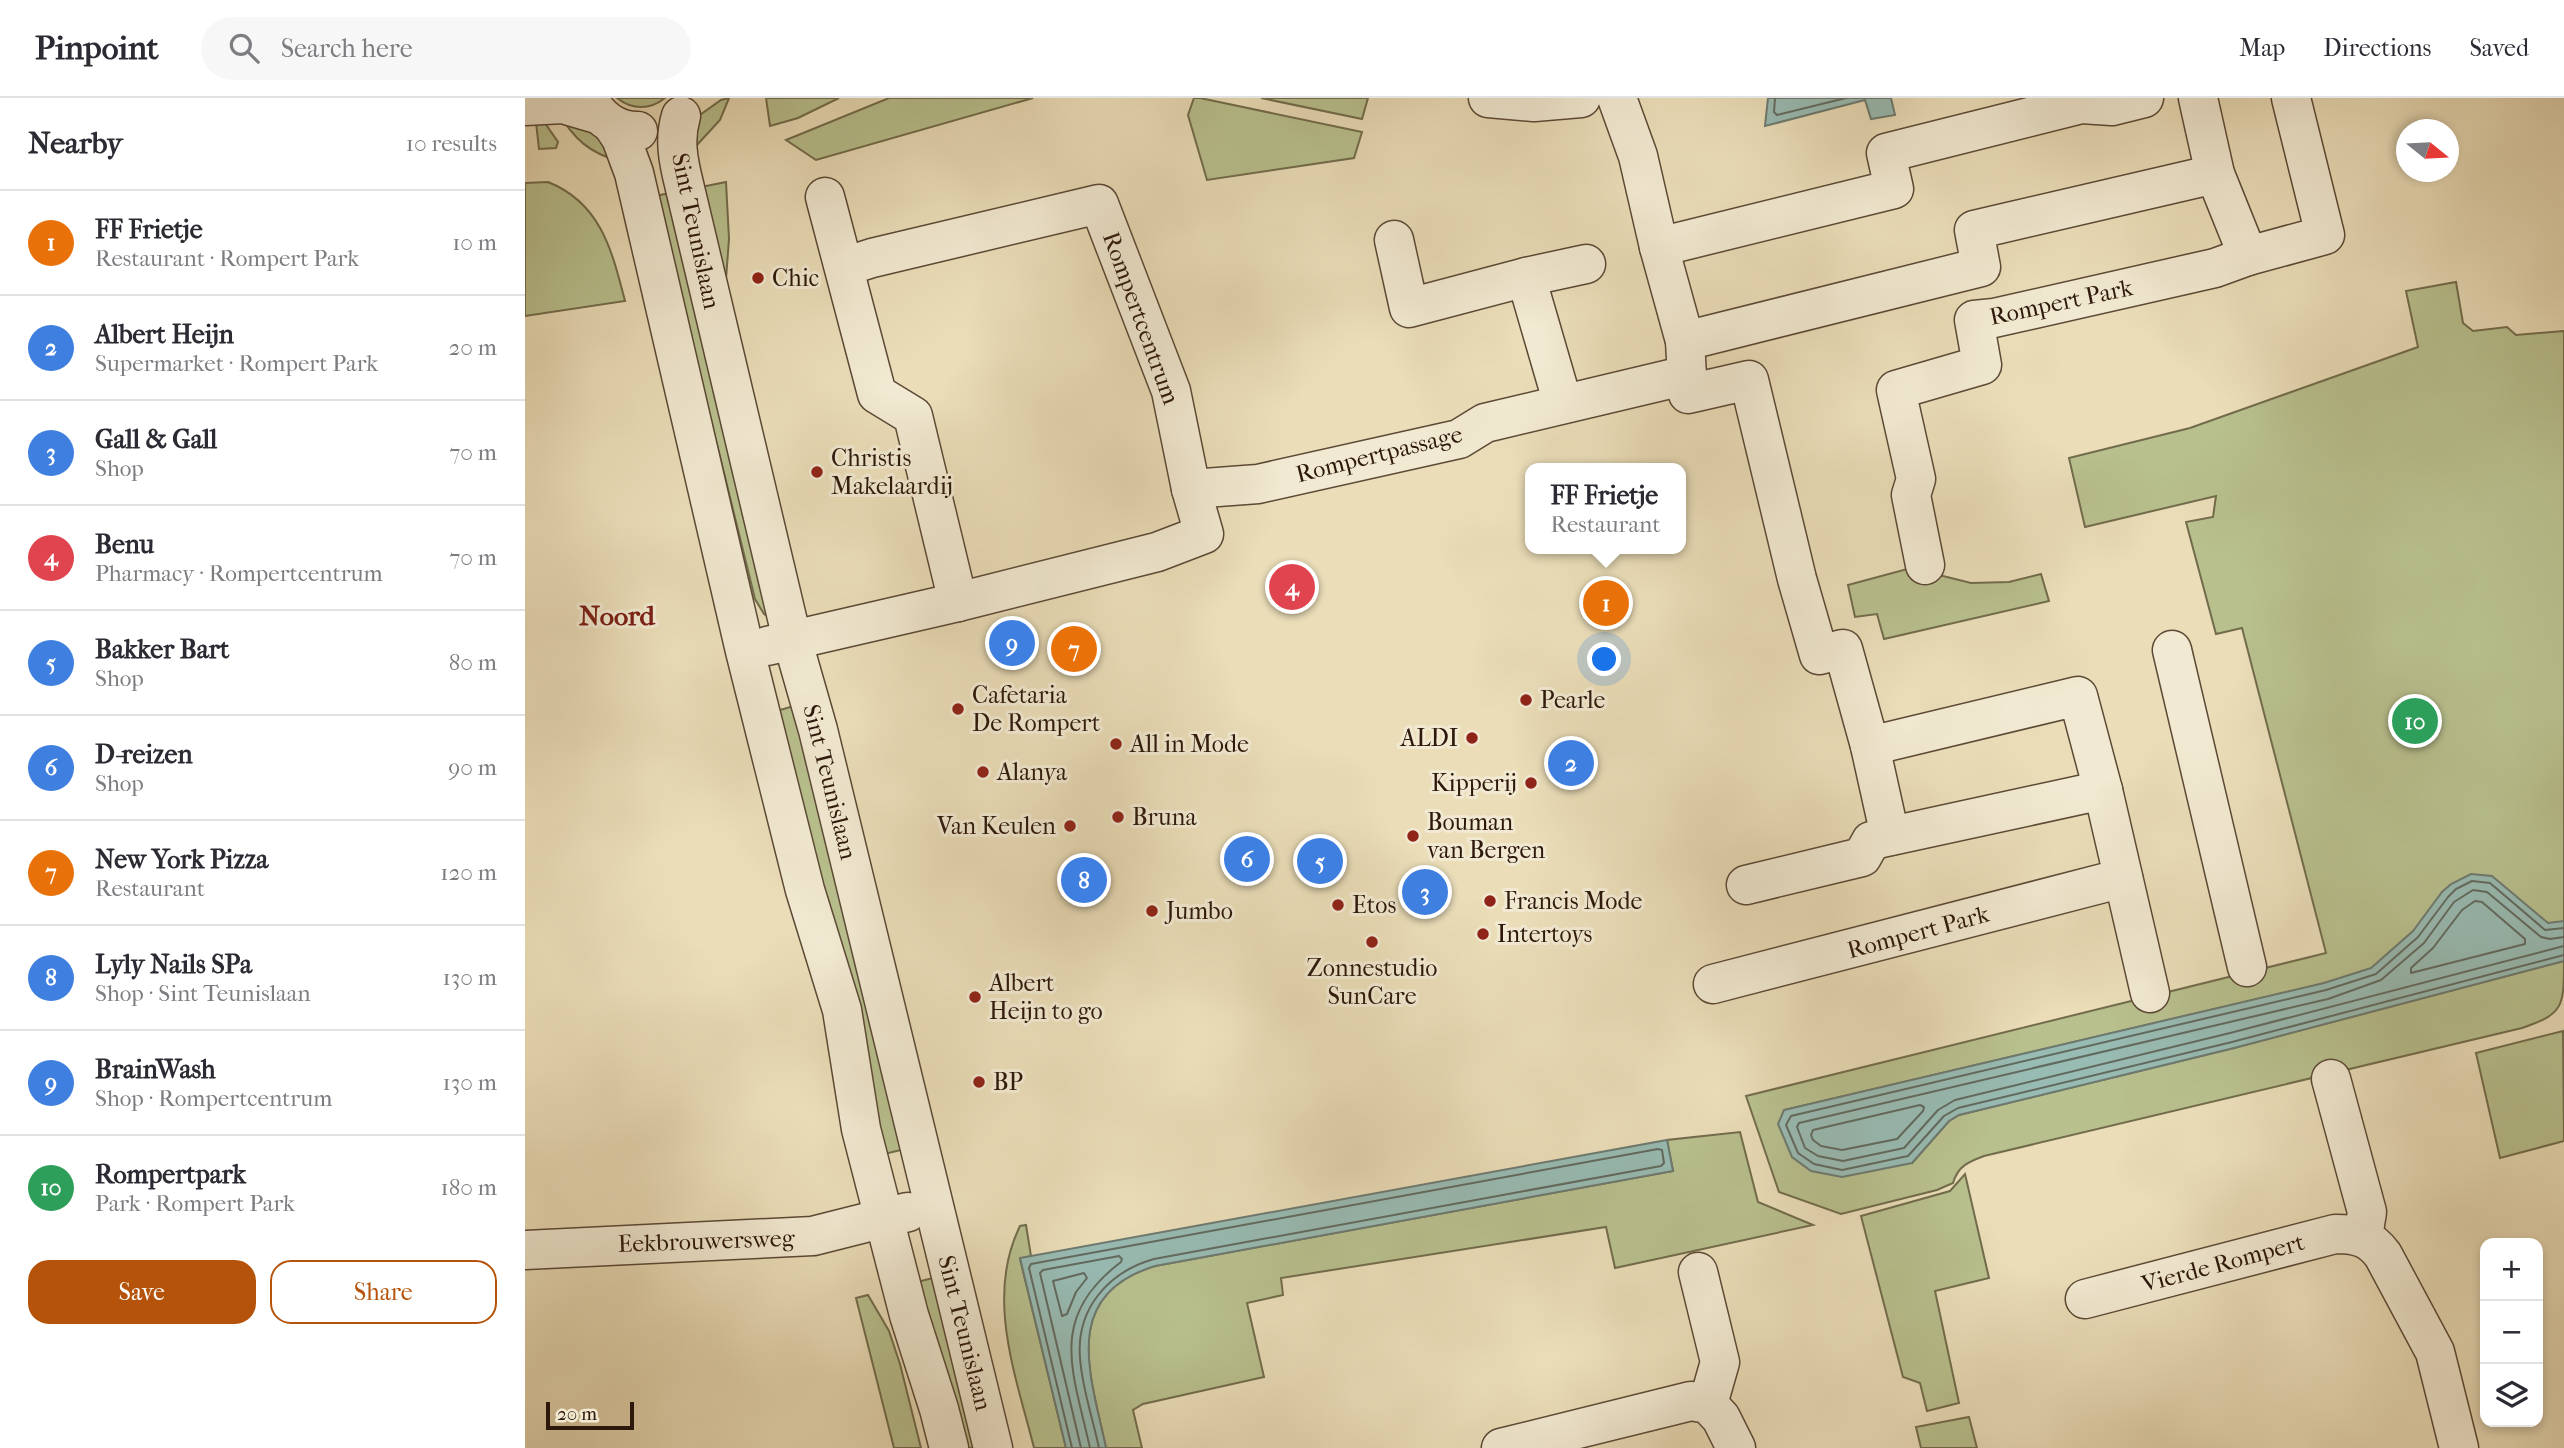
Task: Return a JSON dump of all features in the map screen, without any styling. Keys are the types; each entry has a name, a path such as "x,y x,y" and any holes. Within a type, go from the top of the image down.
{"street":[{"path":"1488,98 1526,102 1581,98"},
{"path":"1617,98 1638,156 1686,358 1688,394 1749,380 1797,579 1819,655 1843,649 1870,746 1890,836"},
{"path":"1659,247 1904,187 1886,153 1995,111 2081,104 2112,106 2144,98"},
{"path":"2198,98 2215,174 2248,256"},
{"name":"Rompert Park","path":"1925,565 1911,495 1916,479 1896,390 1982,365 1974,320 1994,318 2215,268 2325,235 2291,98"},
{"path":"525,106 563,104 599,112 631,131 649,131 666,126 691,105"},
{"name":"Sint Teunislaan","path":"691,105 676,131 679,165 792,639 818,730 993,1448"},
{"name":"Sint Teunislaan","path":"599,112 621,138 634,173 745,651 805,890 842,1010 861,1129 909,1315 949,1448"},
{"name":"Rompert Park","path":"1563,404 1686,358 1981,267 1974,229 2215,174"},
{"path":"825,197 858,263 877,394 913,416 958,602"},
{"name":"Rompertcentrum","path":"745,651 958,602 1157,552 1204,534 1191,489 1171,391 1099,204 858,263"},
{"path":"1394,240 1409,309 1525,277 1586,264"},
{"path":"1525,277 1563,404"},
{"name":"Rompertpassage","path":"1191,489 1258,484 1459,439 1485,423 1563,404"},
{"path":"2172,650 2247,967"},
{"path":"1870,746 2078,696 2103,790 2150,993"},
{"path":"1746,886 1862,857 1871,841 2103,790"},
{"name":"Rompert Park","path":"1713,984 2123,878"},
{"path":"2331,1079 2367,1212 2363,1237 2375,1244 2383,1255 2435,1352 2459,1448"},
{"name":"Eekbrouwersweg","path":"525,1250 813,1236 933,1206"},
{"name":"Vierde Rompert","path":"2085,1299 2335,1234 2363,1237"},
{"path":"1698,1272 1720,1362 1708,1404"},
{"path":"1501,1448 1691,1401 1708,1404 1721,1418 1735,1448"}],"green space":[{"path":"617,98 665,98 653,105 641,107 629,105"},
{"path":"729,98 720,120 696,146 697,117 721,100"},
{"path":"766,98 839,98 798,118 770,126"},
{"path":"889,98 1033,98 816,160 786,140"},
{"path":"1194,98 1362,132 1354,158 1207,180 1188,115"},
{"path":"1261,98 1368,98 1362,119"},
{"path":"558,112 583,120 620,161 583,144"},
{"path":"535,113 543,113 547,126 558,142 556,148 539,149"},
{"path":"548,182 581,202 592,216 609,247 625,301 525,316 525,183"},
{"path":"726,182 729,239 726,279 696,188"},
{"path":"674,192 769,617 764,614 755,599 692,343 651,197"},
{"path":"2456,282 2463,323 2473,331 2507,327 2516,335 2564,331 2564,927 1784,1110 1779,1125 1912,1163 1949,1121 1959,1115 2234,1048 2564,961 2562,998 2554,1013 2522,1028 1984,1156 1964,1165 1953,1183 1937,1190 1841,1214 1779,1192 1746,1096 2326,953 2242,628 2216,634 2186,522 2213,517 2216,496 2085,527 2069,458 2190,428 2418,347 2406,291"},
{"path":"1911,568 1971,583 2009,582 2041,574 2049,601 1884,639 1877,614 1855,617 1848,585"},
{"path":"800,704 909,1148 876,1156 777,711"},
{"path":"2563,1031 2564,1141 2500,1158 2476,1053"},
{"path":"1740,1132 1758,1202 1813,1225 1615,1268 1606,1227 1281,1278 1283,1295 1247,1303 1264,1377 1143,1404 1133,1410 1142,1448 1106,1448 1094,1393 1089,1341 1093,1317 1105,1297 1125,1279 1155,1266 1673,1171 1667,1140"},
{"path":"1965,1174 1989,1278 1935,1291 1959,1403 1927,1411 1920,1383 1903,1377 1861,1216 1950,1191"},
{"path":"1026,1225 1031,1256 1020,1259 1066,1448 1034,1448 1012,1365 1004,1308 1005,1281 1010,1253 1020,1226"},
{"path":"941,1276 984,1448 960,1448 913,1283"},
{"path":"868,1295 889,1331 921,1448 894,1448 856,1298"},
{"path":"1969,1417 1977,1448 1921,1448 1916,1427"}],"water":[{"path":"1768,98 1891,98 1895,115 1871,119 1865,100 1765,126"},
{"path":"2471,874 2492,876 2548,923 2564,921 2564,961 2234,1048 1959,1115 1949,1121 1912,1163 1842,1177 1811,1171 1792,1157 1778,1124 1784,1110 2324,983 2371,968 2413,931 2442,892"},
{"path":"1667,1140 1673,1171 1155,1266 1125,1279 1105,1297 1093,1317 1089,1341 1094,1393 1106,1448 1066,1448 1020,1258"}],"place":[{"name":"Chic","path":"758,278"},
{"name":"Christis Makelaardij","path":"817,472"},
{"name":"Benu","path":"1292,587"},
{"name":"FF Frietje","path":"1606,603"},
{"name":"BrainWash","path":"1012,643"},
{"name":"New York Pizza","path":"1074,649"},
{"name":"Pearle","path":"1526,700"},
{"name":"Cafetaria De Rompert","path":"958,709"},
{"name":"Rompertpark","path":"2415,721"},
{"name":"ALDI","path":"1472,738"},
{"name":"All in Mode","path":"1116,744"},
{"name":"Albert Heijn","path":"1571,763"},
{"name":"Alanya","path":"983,772"},
{"name":"Kipperij","path":"1531,783"},
{"name":"Bruna","path":"1118,817"},
{"name":"Van Keulen","path":"1070,826"},
{"name":"Bouman van Bergen","path":"1413,836"},
{"name":"D-reizen","path":"1247,859"},
{"name":"Bakker Bart","path":"1320,861"},
{"name":"Lyly Nails SPa","path":"1084,880"},
{"name":"Gall & Gall","path":"1425,892"},
{"name":"Francis Mode","path":"1490,901"},
{"name":"Etos","path":"1338,905"},
{"name":"Jumbo","path":"1152,911"},
{"name":"Intertoys","path":"1483,934"},
{"name":"Zonnestudio SunCare","path":"1372,942"},
{"name":"Albert Heijn to go","path":"975,997"},
{"name":"BP","path":"979,1082"}],"district":[{"name":"Noord","path":"617,615"}]}
